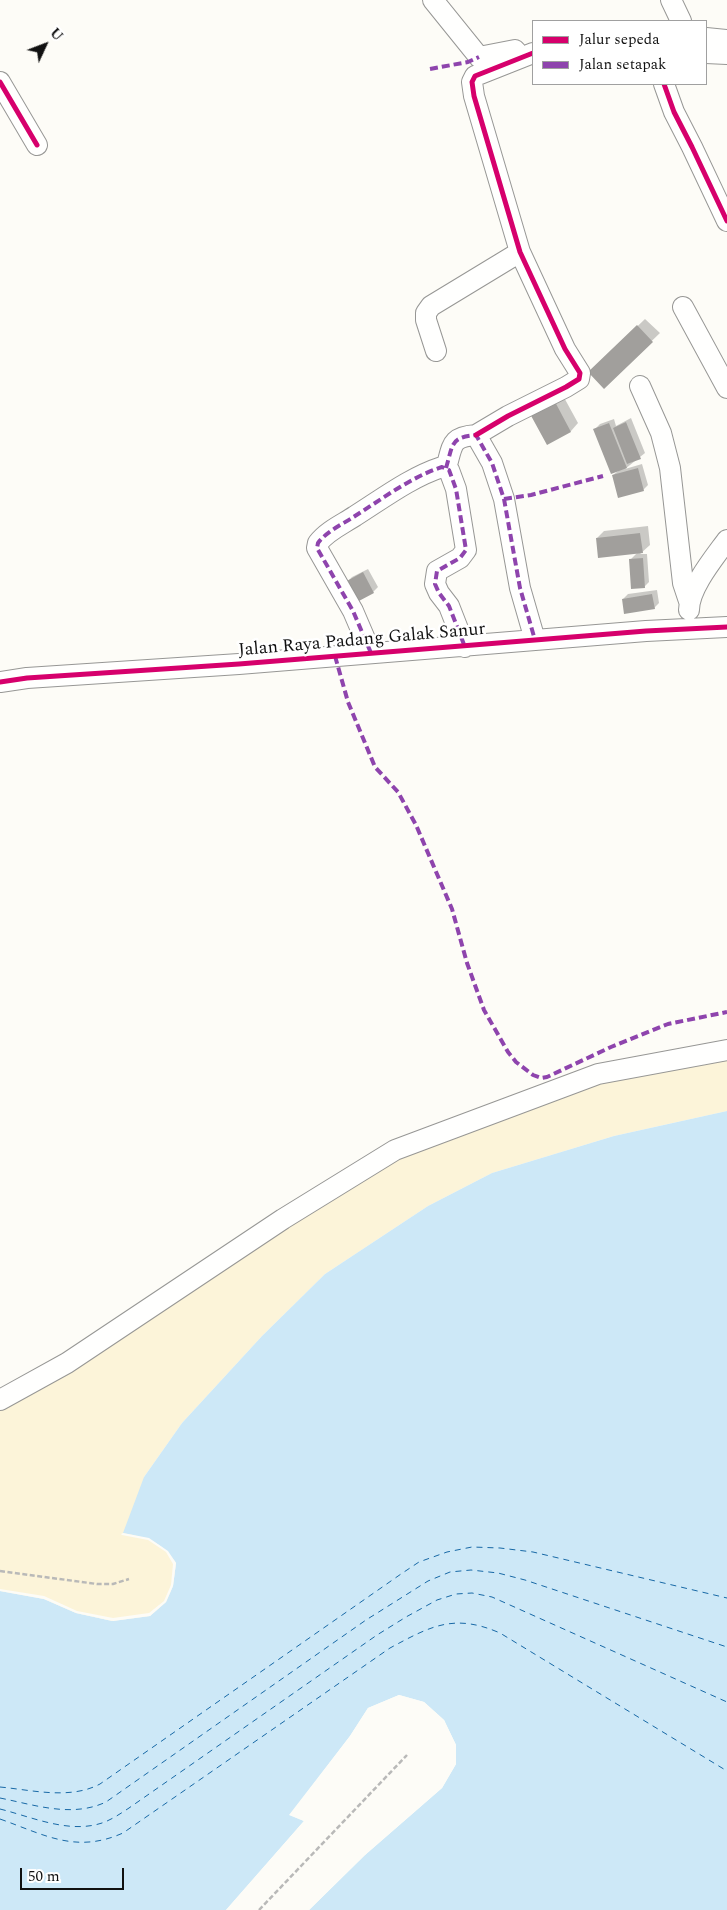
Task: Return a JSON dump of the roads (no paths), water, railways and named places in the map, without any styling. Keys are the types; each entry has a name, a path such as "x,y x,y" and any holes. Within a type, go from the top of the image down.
{"street":[{"path":"433,0 479,58 510,50 532,52"},
{"path":"671,0 681,20"},
{"path":"707,38 727,40"},
{"path":"446,468 455,441 462,436 476,435 508,416 566,388 579,379 580,373 561,340 520,252 474,96 472,82 475,76 532,52"},
{"path":"707,53 727,54"},
{"path":"0,82 37,145"},
{"path":"664,85 674,112 727,220"},
{"path":"436,352 426,320 426,313 432,306 520,252"},
{"path":"683,307 727,388"},
{"path":"640,386 661,433 670,468 682,584 689,601 690,629"},
{"path":"476,435 492,463 504,499 520,588 535,640"},
{"path":"446,468 451,474 456,489 466,550 460,558 437,571 435,584 449,606 465,647"},
{"path":"371,653 353,611 317,548 318,543 332,531 392,492 434,470 446,468"},
{"path":"689,601 696,586 727,540"},
{"name":"Jalan Raya Padang Galak Sanur","path":"0,682 27,678 727,627"},
{"path":"0,1400 66,1363 283,1219 395,1150 598,1074 727,1050"}],"water":[{"path":"727,1111 727,1910 309,1910 365,1855 442,1788 456,1764 456,1745 444,1720 424,1702 399,1695 368,1708 350,1736 290,1815 304,1821 226,1910 0,1910 0,1591 44,1599 76,1613 112,1621 150,1616 166,1602 173,1586 176,1563 159,1545 140,1537 123,1533 144,1477 182,1423 262,1336 325,1274 428,1206 492,1173 614,1136"}]}
